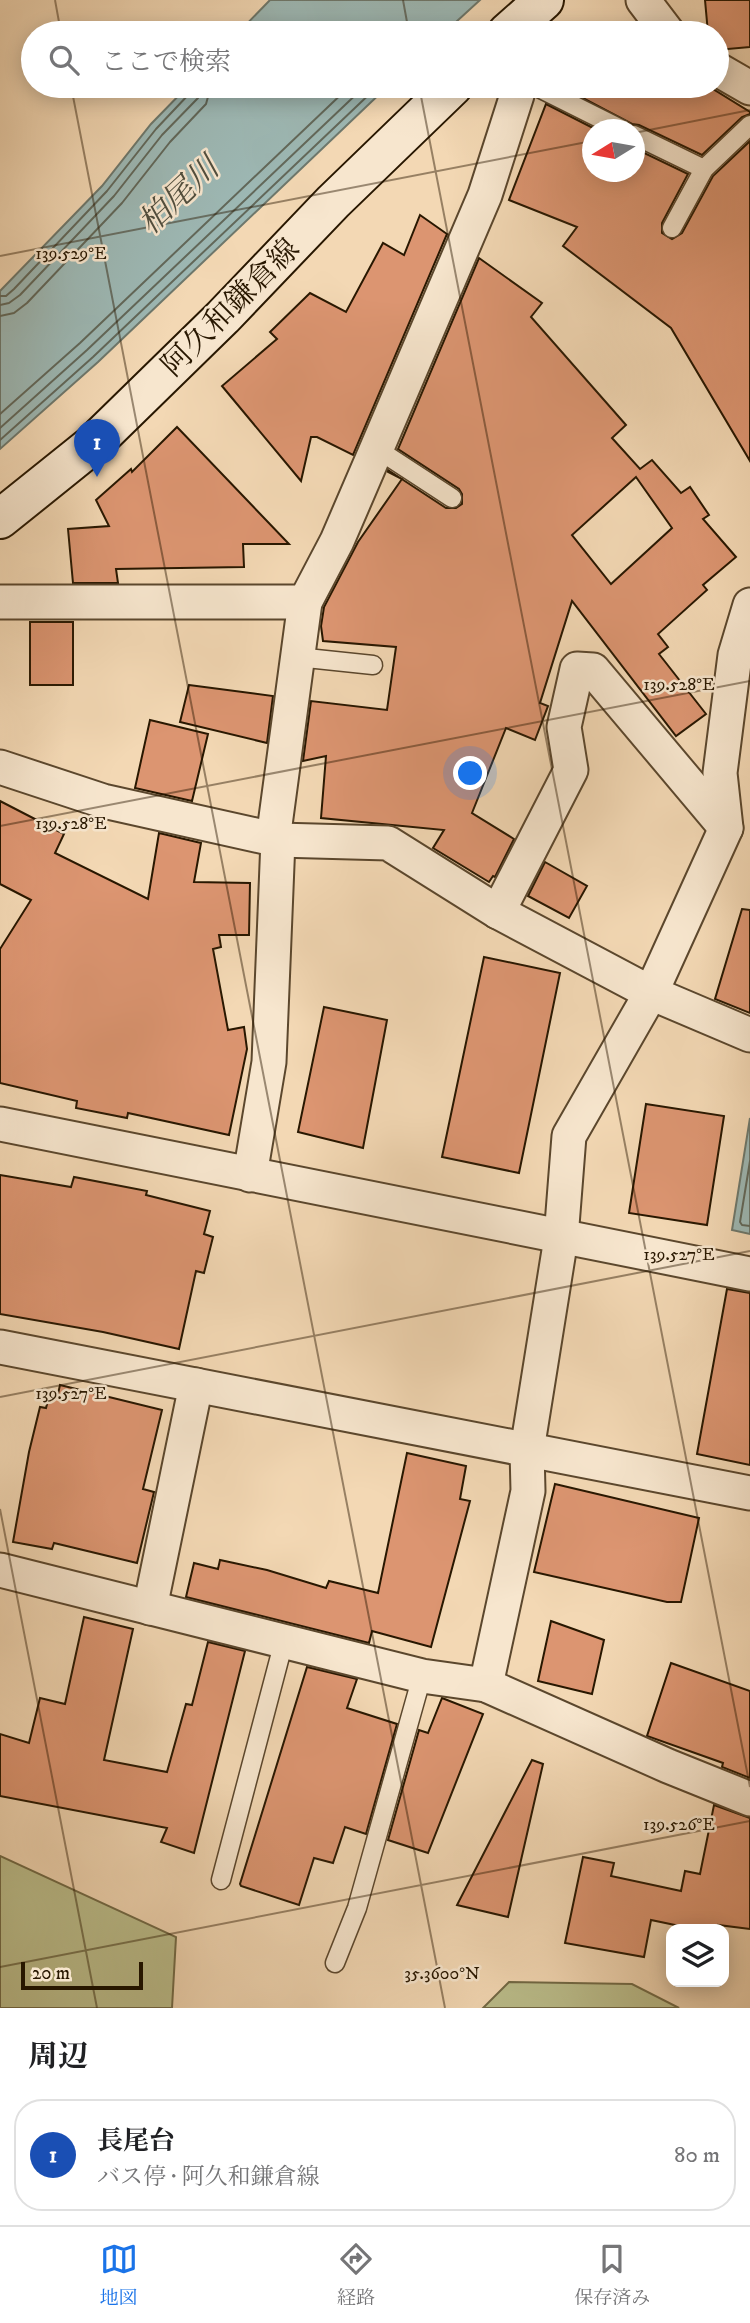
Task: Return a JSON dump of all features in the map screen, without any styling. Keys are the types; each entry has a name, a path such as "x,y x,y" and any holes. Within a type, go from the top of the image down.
{"main road":[{"path":"522,21 544,0"},
{"name":"阿久和鎌倉線","path":"0,519 92,445 223,317 333,202 441,98"}],"street":[{"path":"643,0 659,21"},
{"path":"729,76 750,88"},
{"path":"250,1175 269,1062 278,840 275,825 305,602 337,541 485,195 516,98"},
{"path":"0,602 305,602"},
{"path":"486,1685 528,1491 527,1450 561,1238 569,1136 651,993 726,828 720,773 735,654 750,605"},
{"path":"498,912 570,770 564,727 577,669 593,670 726,828"},
{"path":"0,766 103,801 278,840 388,843 498,912 651,993 750,1035"},
{"path":"0,1124 750,1274"},
{"path":"0,1347 750,1493"},
{"path":"150,1608 196,1385"},
{"path":"0,1570 422,1676 486,1685 750,1800"}],"lane":[{"path":"559,98 601,119"},
{"path":"672,228 704,169 750,125"},
{"path":"645,140 704,169"},
{"path":"377,449 452,498"},
{"path":"297,657 373,665"},
{"path":"221,1880 284,1641"},
{"path":"335,1963 357,1908 422,1676"}],"green space":[{"path":"0,1856 176,1937 172,2008 0,2008"},
{"path":"509,1982 632,1984 679,2008 483,2008"}],"water":[{"path":"270,0 480,0 457,21 250,21"},
{"name":"柏尾川","path":"176,98 375,98 98,362 0,449 0,291 102,186 151,124"},
{"path":"750,1118 750,1234 732,1230"}],"building":[{"path":"705,0 750,0 750,47 729,49 729,21 707,21"},
{"path":"583,98 727,98 750,112 702,155 645,128 645,119 623,119"},
{"path":"546,104 582,122 582,182 645,182 645,153 688,174 662,223 662,233 672,239 682,233 713,176 750,141 750,461 671,328 563,246 577,227 509,200"},
{"path":"420,215 447,234 353,455 317,437 311,437 301,481 222,386 277,339 270,332 310,293 346,312 383,243 404,255"},
{"path":"479,258 542,303 531,317 626,425 612,438 640,469 652,460 681,493 690,487 709,515 703,519 736,557 703,585 707,590 658,634 668,647 659,654 706,714 676,736 572,601 540,703 548,706 535,740 506,728 472,813 514,839 495,877 489,882 433,848 444,830 321,818 326,756 303,761 311,701 387,710 396,647 323,641 321,626 324,607 358,542 402,479 446,508 456,508 462,504 459,489 398,449","holes":["636,477 672,528 611,584 572,535"]},
{"path":"177,427 289,544 243,544 244,567 116,569 118,583 73,583 68,529 109,526 96,500 131,469 132,472"},
{"path":"30,622 73,622 73,685 30,685"},
{"path":"189,685 273,696 267,743 180,722"},
{"path":"150,720 208,734 192,801 135,788"},
{"path":"0,801 64,834 55,853 148,899 159,833 201,843 194,882 250,883 249,935 219,935 221,947 213,949 228,1030 244,1027 247,1049 229,1135 128,1113 127,1118 76,1108 77,1101 0,1083 0,949 31,900 0,884"},
{"path":"545,862 587,886 569,918 528,896"},
{"path":"742,909 750,910 750,1013 715,999"},
{"path":"484,957 560,973 519,1173 442,1157"},
{"path":"324,1007 387,1020 363,1148 298,1132"},
{"path":"646,1104 724,1116 707,1225 629,1213"},
{"path":"0,1175 71,1187 74,1177 147,1191 146,1195 210,1211 204,1234 213,1237 204,1273 196,1271 179,1349 0,1314"},
{"path":"727,1289 750,1293 750,1465 697,1454"},
{"path":"60,1385 162,1410 143,1489 154,1492 137,1563 54,1543 52,1549 13,1542 40,1407 46,1408 50,1393 58,1394"},
{"path":"407,1453 466,1466 460,1499 470,1501 431,1647 372,1631 369,1643 186,1597 194,1563 218,1569 220,1560 267,1570 326,1588 329,1581 378,1593"},
{"path":"555,1484 699,1518 681,1602 667,1602 534,1572"},
{"path":"84,1617 133,1629 104,1760 167,1772 186,1704 192,1705 208,1642 245,1651 194,1853 161,1842 167,1828 0,1796 0,1734 29,1743 40,1698 65,1704"},
{"path":"551,1621 604,1640 592,1694 538,1681"},
{"path":"671,1663 750,1691 750,1778 722,1767 723,1763 647,1736"},
{"path":"307,1667 357,1679 347,1708 397,1724 366,1834 345,1827 333,1863 314,1858 299,1905 240,1884"},
{"path":"442,1698 483,1714 428,1853 388,1840 419,1730 428,1733"},
{"path":"532,1760 543,1764 508,1917 457,1905"},
{"path":"714,1805 750,1818 750,1929 729,1926 729,1924 670,1924 651,1920 644,1957 565,1943 583,1857 614,1863 611,1876 681,1891 685,1871 700,1874"}],"place":[{"name":"長尾台","path":"97,477"}]}
